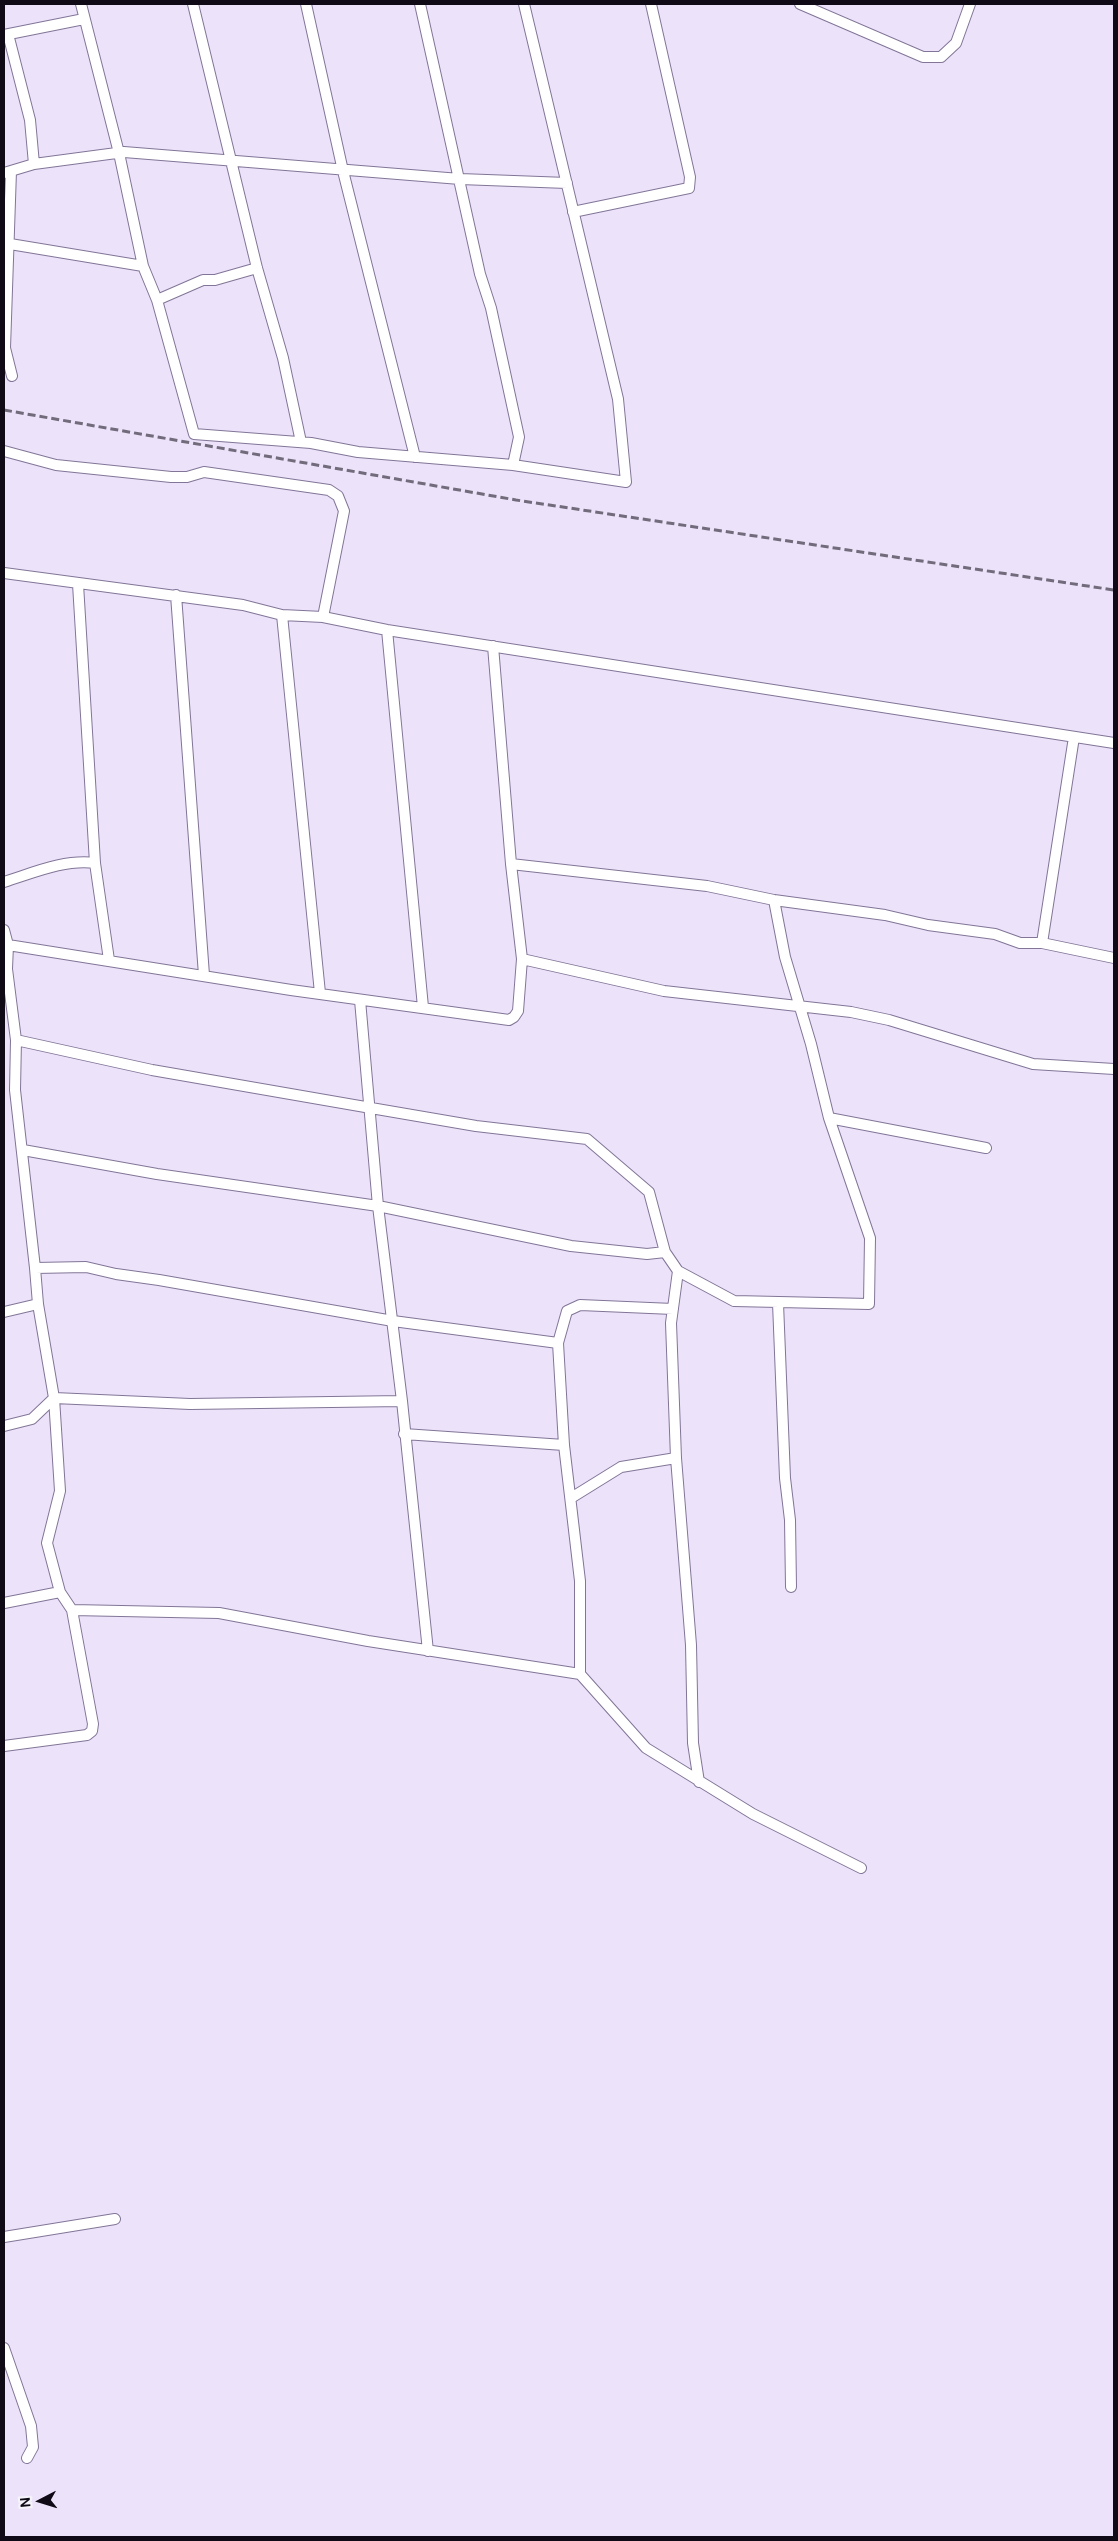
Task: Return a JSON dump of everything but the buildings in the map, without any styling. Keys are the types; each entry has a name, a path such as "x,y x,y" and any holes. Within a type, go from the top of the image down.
{"street":[{"path":"81,4 119,153 143,266 157,300 194,434 301,442 358,452 512,465 626,482 618,399 524,4"},
{"path":"193,4 257,268 284,358 301,442"},
{"path":"306,4 343,171 416,457"},
{"path":"420,4 480,274 491,308 519,437 512,465"},
{"path":"573,212 690,188 690,177 650,4"},
{"path":"800,4 923,57 941,57 956,43 970,4"},
{"path":"34,164 30,120 6,35 84,19"},
{"path":"12,376 5,348 10,244 7,172 34,164 119,153 460,179 567,183"},
{"path":"10,244 143,266"},
{"path":"157,300 203,280 216,280 257,268"},
{"path":"4,451 56,465 171,477 187,477 204,472 329,490 338,496 344,511 323,617"},
{"path":"4,573 242,604 282,615 323,617 387,630 1114,743"},
{"path":"78,584 95,863 109,960"},
{"path":"176,595 204,976"},
{"path":"282,615 320,993"},
{"path":"387,630 423,1007"},
{"path":"8,945 360,1000 508,1020 514,1017 518,1011 522,959 510,864 493,646"},
{"path":"1042,943 1074,737"},
{"path":"4,882 48,868 82,861 95,863"},
{"path":"510,864 707,886 774,900 885,915 928,926 995,934 1020,943 1042,943 1114,958"},
{"path":"16,1040 152,1070 371,1108 476,1126 587,1139 649,1192 665,1252 678,1271 734,1300 778,1303 835,1302 869,1304 870,1238 829,1118 801,1007 785,957 774,900"},
{"path":"4,930 8,945 6,970 16,1040 15,1090 36,1268 38,1304 54,1398 60,1491 48,1543 60,1592 72,1610 93,1724 92,1731 87,1735 4,1746"},
{"path":"522,959 664,991 851,1012 889,1020 1033,1064 1114,1070"},
{"path":"360,1000 371,1108 378,1206 393,1321 428,1651"},
{"path":"4,1093 15,1090"},
{"path":"829,1118 986,1148"},
{"path":"23,1150 150,1171 157,1174 378,1206 571,1246 647,1254 665,1252"},
{"path":"36,1268 86,1267 116,1274 393,1321 558,1343"},
{"path":"678,1271 671,1323 676,1458 691,1645 693,1743 698,1782"},
{"path":"778,1303 785,1478 790,1520 791,1587"},
{"path":"4,1312 38,1304"},
{"path":"580,1674 580,1581 564,1445 558,1343 567,1311 580,1305 673,1309"},
{"path":"4,1426 32,1419 54,1398 190,1404 402,1402"},
{"path":"404,1434 564,1445"},
{"path":"570,1498 621,1467 676,1458"},
{"path":"4,1603 60,1592"},
{"path":"72,1610 219,1613 428,1651 580,1674 646,1748 698,1782 753,1814 861,1868"},
{"path":"4,2237 115,2219"},
{"path":"4,2348 31,2426 33,2447 27,2458"}],"railway":[{"path":"4,410 516,500 1114,590"}]}
